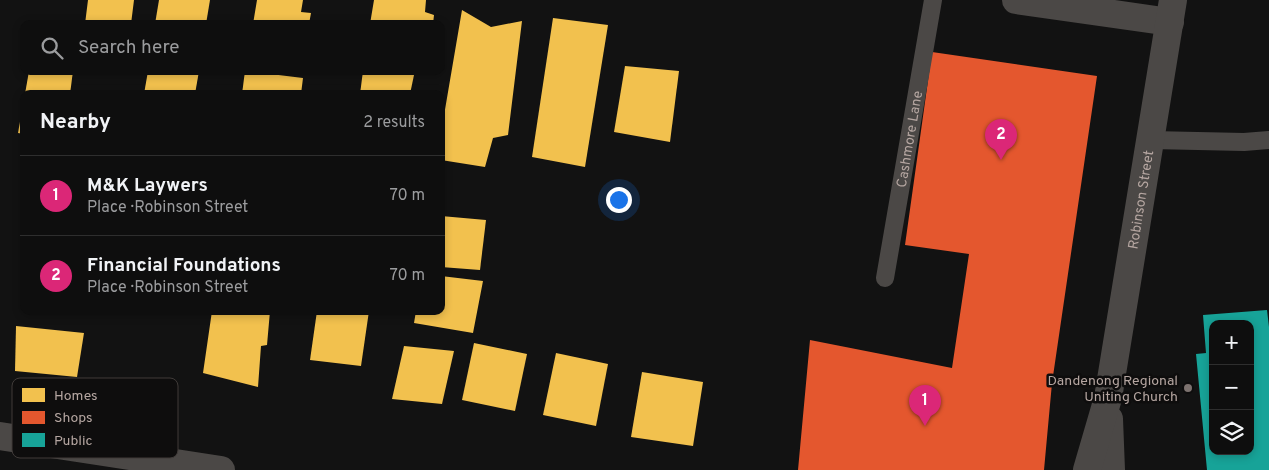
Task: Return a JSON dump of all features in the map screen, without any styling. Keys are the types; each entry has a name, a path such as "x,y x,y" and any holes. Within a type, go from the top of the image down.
{"street":[{"path":"1016,0 1172,11"},
{"name":"Robinson Street","path":"1087,470 1108,398 1172,11"},
{"name":"Robinson Street","path":"1108,398 1111,470"},
{"path":"143,458 221,470"}],"lane":[{"name":"Cashmore Lane","path":"884,278 933,0"},
{"path":"1150,140 1244,142 1269,140"}],"building: Homes":[{"path":"88,0 134,0 132,20 86,20"},
{"path":"159,0 210,0 207,20 156,20"},
{"path":"257,0 303,0 301,12 311,13 310,20 254,20"},
{"path":"374,0 426,0 425,12 434,15 433,20 371,20"},
{"path":"462,10 491,27 522,21 508,135 493,138 485,167 445,161 445,110"},
{"path":"553,18 608,25 585,167 532,157"},
{"path":"625,66 679,71 670,142 614,132"},
{"path":"28,75 72,75 71,90 26,90"},
{"path":"147,75 198,75 196,90 145,90"},
{"path":"244,75 278,75 303,78 302,90 243,90"},
{"path":"362,75 414,75 411,90 361,90"},
{"path":"445,216 486,220 480,270 445,267"},
{"path":"445,276 483,281 473,333 414,323 415,315 445,315"},
{"path":"211,315 270,315 267,345 261,346 258,387 203,373"},
{"path":"316,315 368,315 361,366 310,360"},
{"path":"16,326 84,333 77,377 15,371"},
{"path":"474,343 527,354 515,411 462,400"},
{"path":"404,346 454,351 442,404 392,399"},
{"path":"556,353 608,364 596,426 543,415"},
{"path":"642,372 703,382 693,446 631,437"}],"building: Shops":[{"path":"932,52 1097,76 1052,383 1044,470 798,470 810,340 952,368 969,254 905,245"}],"building: Public":[{"path":"1267,310 1269,327 1269,470 1207,470 1196,354 1206,353 1203,315"}],"place":[{"name":"Financial Foundations","path":"1001,160"},
{"name":"Dandenong Regional Uniting Church","path":"1188,388"},
{"name":"M&K Laywers","path":"925,426"}]}
